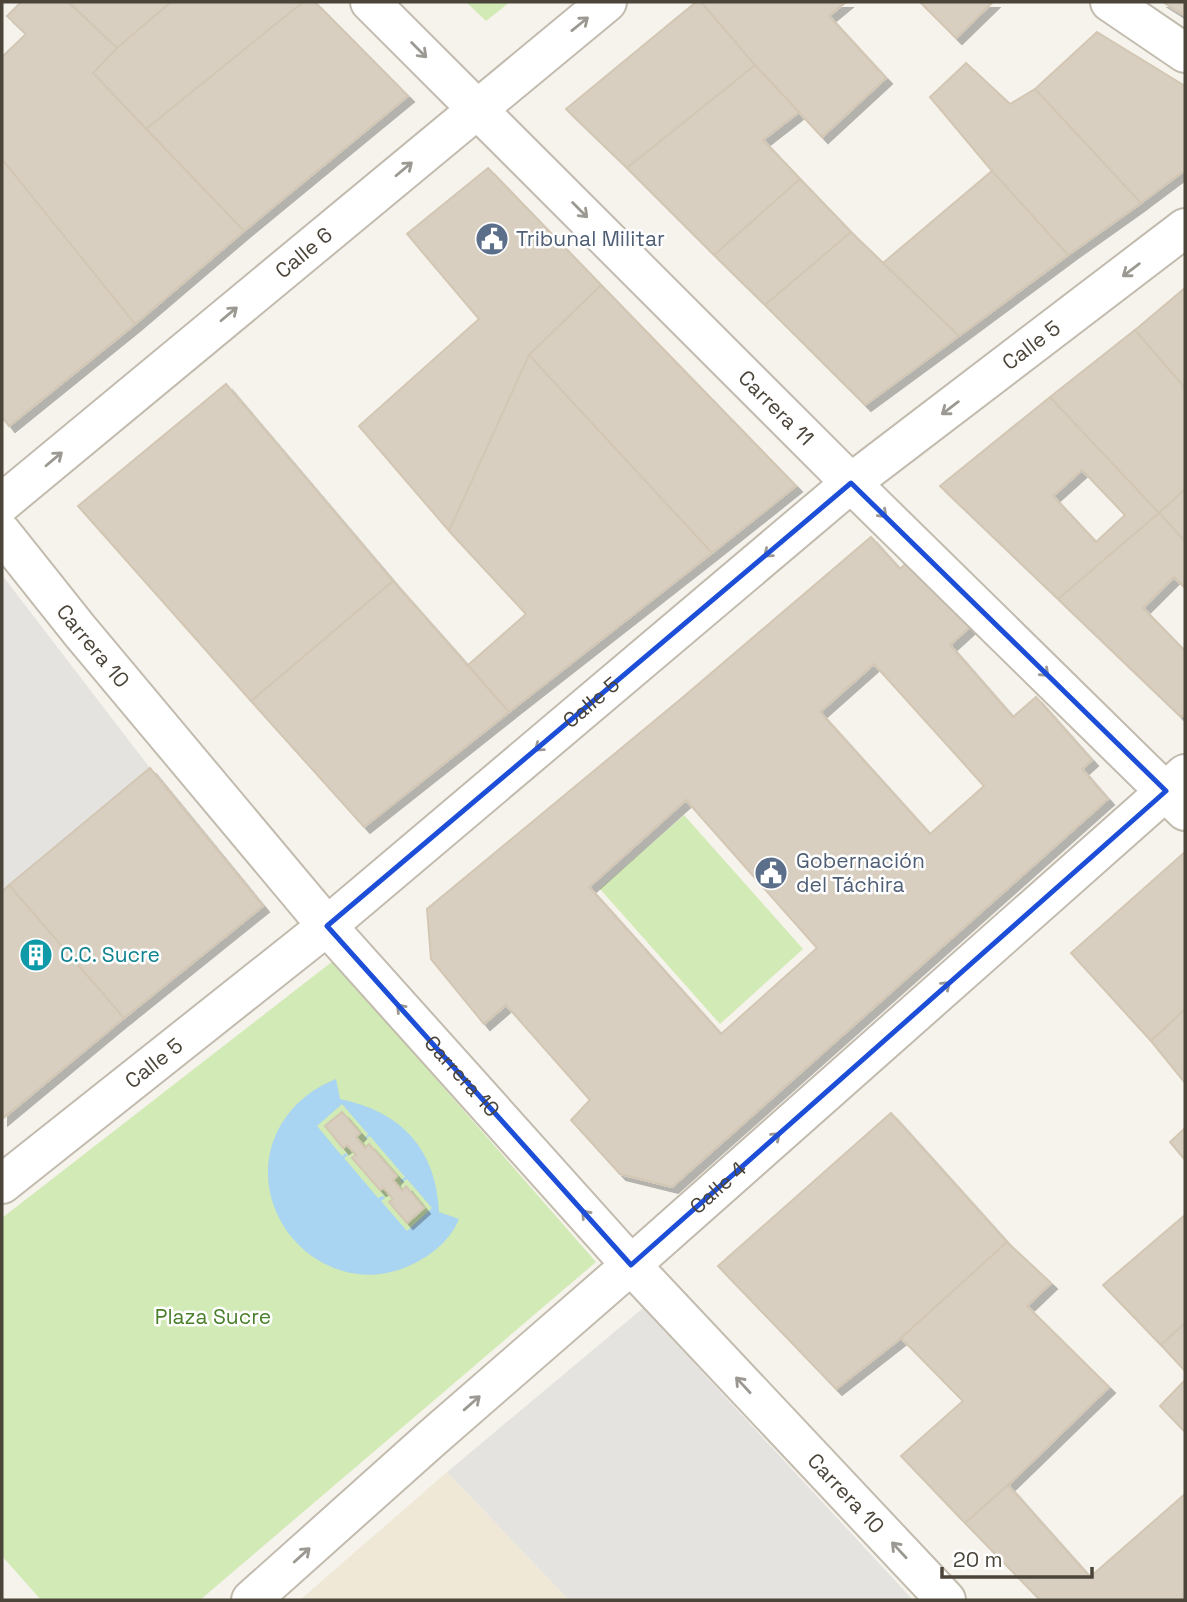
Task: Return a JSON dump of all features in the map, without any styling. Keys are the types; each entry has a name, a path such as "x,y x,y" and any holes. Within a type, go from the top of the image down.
{"street":[{"name":"Carrera 11","path":"370,2 851,483 1179,792"},
{"name":"Calle 6","path":"2,503 607,2"},
{"path":"1110,2 1185,53"},
{"name":"Calle 5","path":"2,1184 327,926 851,483 1185,228"},
{"name":"Carrera 10","path":"2,533 80,631 327,926 631,1265 946,1600"},
{"name":"Calle 4","path":"251,1600 631,1265 1179,792"}],"highlighted area":[{"path":"851,483 1166,791 631,1265 327,926"}],"shaded area":[{"path":"2,575 150,768 2,892"},
{"path":"643,1308 913,1600 569,1600 447,1472"},
{"path":"447,1472 569,1600 301,1599"}],"green space":[{"path":"466,2 510,2 486,21"},
{"path":"684,815 803,949 720,1024 600,889"},
{"name":"Plaza Sucre","path":"333,961 596,1262 200,1600 41,1600 2,1556 2,1218"}],"water":[{"path":"336,1079 340,1099 381,1113 412,1137 431,1170 439,1212 459,1219 441,1245 428,1255 388,1273 361,1274 343,1271 320,1261 301,1247 286,1229 275,1208 269,1186 268,1162 274,1139 286,1117 308,1094","holes":["342,1104 368,1134 365,1139 370,1136 405,1177 400,1181 407,1179 432,1208 407,1231 381,1201 385,1198 378,1198 344,1158 348,1155 346,1153 342,1156 317,1126"]}],"building":[{"path":"21,2 68,2 117,48 93,73 244,231 135,324 2,159 2,57 26,34 7,16"},
{"path":"71,2 171,2 117,48"},
{"path":"171,2 303,2 146,129 93,73 117,48"},
{"path":"303,2 315,2 408,96 244,231 146,129"},
{"path":"696,2 701,2 755,65 627,168 566,109"},
{"path":"701,2 846,2 829,16 886,78 822,137"},
{"path":"920,2 993,2 956,38"},
{"path":"1163,2 1185,2 1185,16"},
{"path":"1097,32 1185,86 1185,170 1141,203 1035,89"},
{"path":"966,63 1010,104 1035,89 1141,203 1068,255 930,97"},
{"path":"755,65 799,112 763,140 800,179 714,255 627,168"},
{"path":"2,159 135,324 9,426 2,417"},
{"name":"Tribunal Militar","path":"488,168 601,285 529,355 449,531 359,426 479,319 407,234"},
{"path":"992,171 1068,255 959,336 883,263"},
{"path":"800,179 851,232 765,305 714,255"},
{"path":"851,232 959,336 865,405 765,305"},
{"path":"601,285 796,486 712,553 529,355"},
{"path":"1185,288 1185,388 1135,330"},
{"path":"1135,330 1185,388 1185,489 1159,513 1050,397"},
{"path":"529,355 712,553 509,712 468,665 526,614 449,531"},
{"path":"226,384 393,581 251,701 78,506"},
{"path":"1050,397 1159,513 1058,599 940,486","holes":["1082,470 1125,515 1096,542 1053,496"]},
{"path":"1185,489 1185,541 1159,513"},
{"path":"1159,513 1185,541 1185,588 1174,577 1143,608 1185,651 1185,714 1181,717 1058,599"},
{"path":"871,537 900,569 912,558 972,625 950,645 1013,717 1036,697 1092,760 1082,769 1108,799 672,1187 620,1174 571,1120 590,1100 506,1005 484,1024 431,959 427,909","holes":["874,664 984,786 930,834 820,712","686,800 817,948 721,1034 589,887"]},
{"path":"393,581 509,712 364,827 251,701"},
{"path":"150,768 263,906 124,1018 9,885"},
{"path":"1185,852 1185,1009 1151,1041 1071,953"},
{"name":"C.C. Sucre","path":"9,885 124,1018 2,1119 2,892"},
{"path":"1185,1009 1185,1083 1151,1041"},
{"path":"342,1112 360,1133 356,1137 365,1148 369,1144 397,1176 393,1180 402,1191 406,1186 424,1208 407,1223 389,1202 393,1199 384,1188 380,1190 352,1158 356,1155 347,1145 343,1148 325,1126"},
{"path":"891,1113 1007,1242 901,1338 836,1389 718,1266"},
{"path":"1185,1128 1185,1160 1170,1142"},
{"path":"1185,1215 1185,1323 1161,1345 1103,1285"},
{"path":"1007,1242 1051,1283 1027,1306 1109,1387 965,1523 901,1456 963,1401 901,1338"},
{"path":"1185,1323 1185,1371 1161,1345"},
{"path":"1185,1380 1185,1432 1160,1406"},
{"path":"1008,1485 1090,1577 1185,1494 1185,1600 1040,1600 965,1523"}],"place":[{"name":"Tribunal Militar","path":"492,239"},
{"name":"Gobernación del Táchira","path":"771,873"},
{"name":"C.C. Sucre","path":"36,955"}]}
